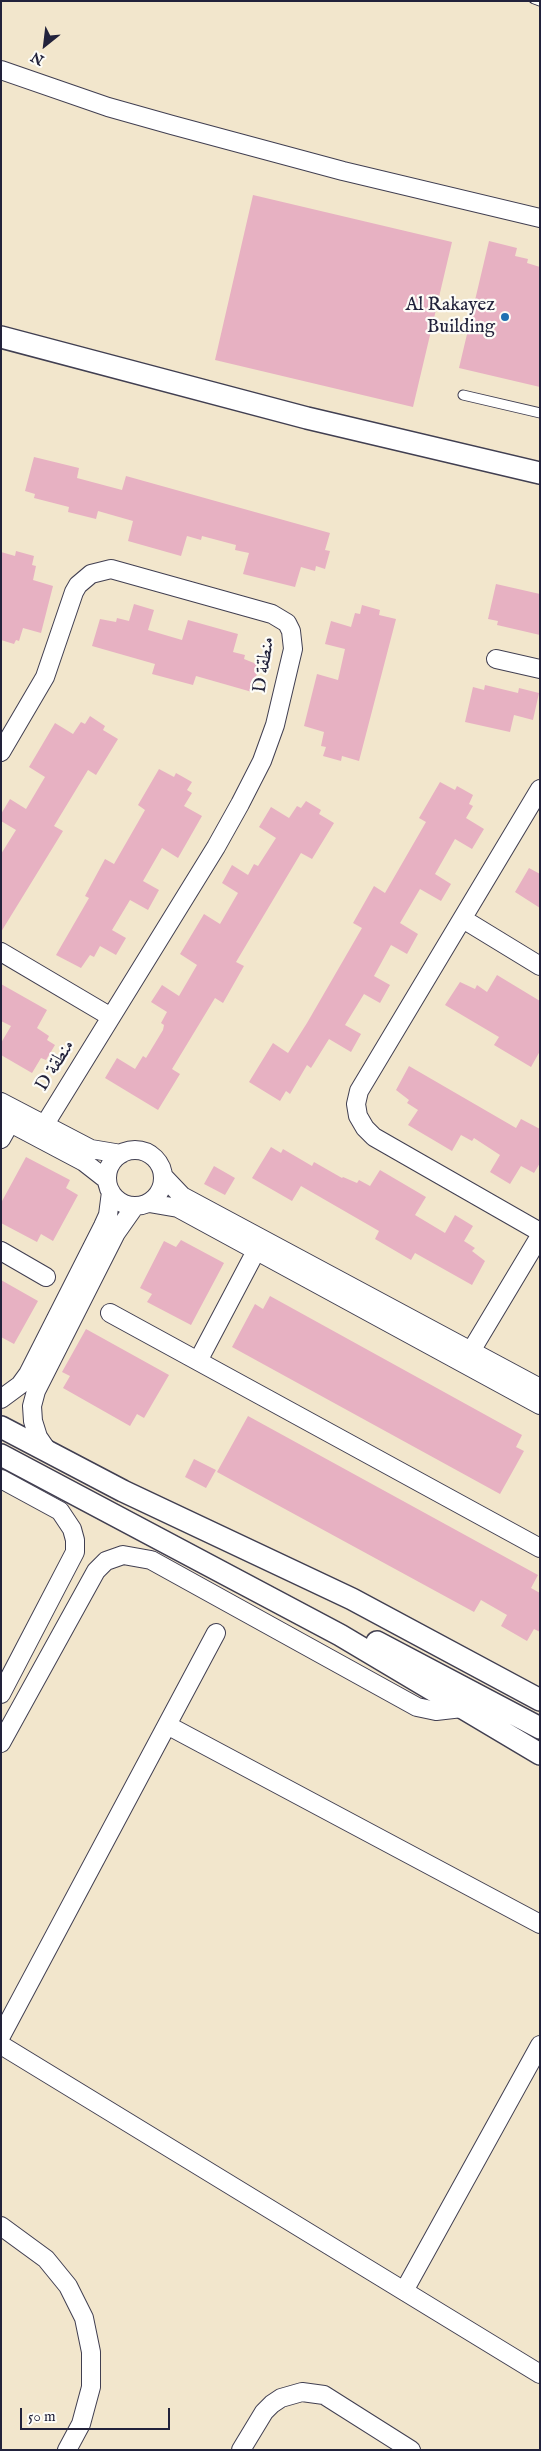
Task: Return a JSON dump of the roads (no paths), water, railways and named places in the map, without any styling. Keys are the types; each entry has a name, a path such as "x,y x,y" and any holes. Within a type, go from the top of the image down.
{"street":[{"path":"1,70 108,107 153,120 343,171 540,218"},
{"path":"1,337 316,420 540,473"},
{"name":"D منطقة","path":"1,752 45,677 74,592 78,585 91,574 112,569 272,614 286,623 291,631 293,649 285,687 262,761 216,848 41,1131"},
{"path":"496,659 540,669"},
{"path":"467,1357 540,1234 374,1137 365,1128 358,1116 356,1104 359,1091 540,789"},
{"path":"463,919 540,966"},
{"path":"1,952 111,1017"},
{"path":"1,1102 92,1167 121,1202 142,1205 168,1204 178,1208 256,1251 467,1357 540,1388"},
{"path":"1,1139 6,1120 91,1149 121,1154"},
{"path":"1,1399 20,1385 28,1374 108,1215 110,1165 121,1154 129,1151 148,1154 155,1159 163,1176 182,1196 467,1357 540,1405"},
{"path":"47,1450 38,1437 33,1422 32,1406 36,1391 116,1233 142,1205 160,1192 163,1176"},
{"path":"1,1251 46,1277"},
{"path":"198,1361 256,1251"},
{"path":"110,1313 540,1548"},
{"path":"1,1427 123,1491 352,1599 540,1700"},
{"path":"1,1454 340,1635 540,1754"},
{"path":"1,1479 60,1511 72,1529 75,1552 1,1694"},
{"path":"1,1743 100,1567 114,1557 132,1555 151,1560 417,1707 436,1711 462,1708"},
{"path":"39,1620 62,1632"},
{"path":"1,2036 216,1633"},
{"path":"340,1635 363,1637 379,1643 540,1728"},
{"path":"167,1725 540,1924"},
{"path":"1,2044 540,2374"},
{"path":"404,2291 540,2046"},
{"path":"1,2226 33,2247 58,2272 77,2302 86,2326 91,2352 91,2387 81,2424 67,2450"},
{"path":"241,2450 264,2412 272,2404 281,2398 302,2392 324,2395 412,2450"}],"lane":[{"path":"463,395 540,413"}],"railway":[{"path":"532,1 540,4"}],"place":[{"name":"Al Rakayez Building","path":"505,317"}]}
